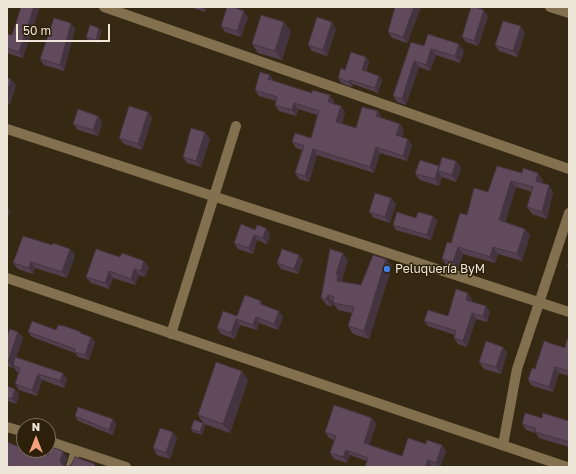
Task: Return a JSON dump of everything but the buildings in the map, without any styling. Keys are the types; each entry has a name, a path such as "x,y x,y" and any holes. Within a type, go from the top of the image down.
{"street":[{"path":"104,7 569,169"},
{"path":"550,7 569,13"},
{"path":"171,334 236,126"},
{"path":"7,129 569,312"},
{"path":"503,445 517,369 569,213"},
{"path":"7,278 567,467"},
{"path":"56,443 126,467"},
{"path":"71,467 76,450"}],"place":[{"name":"Peluquería ByM","path":"387,269"}]}
